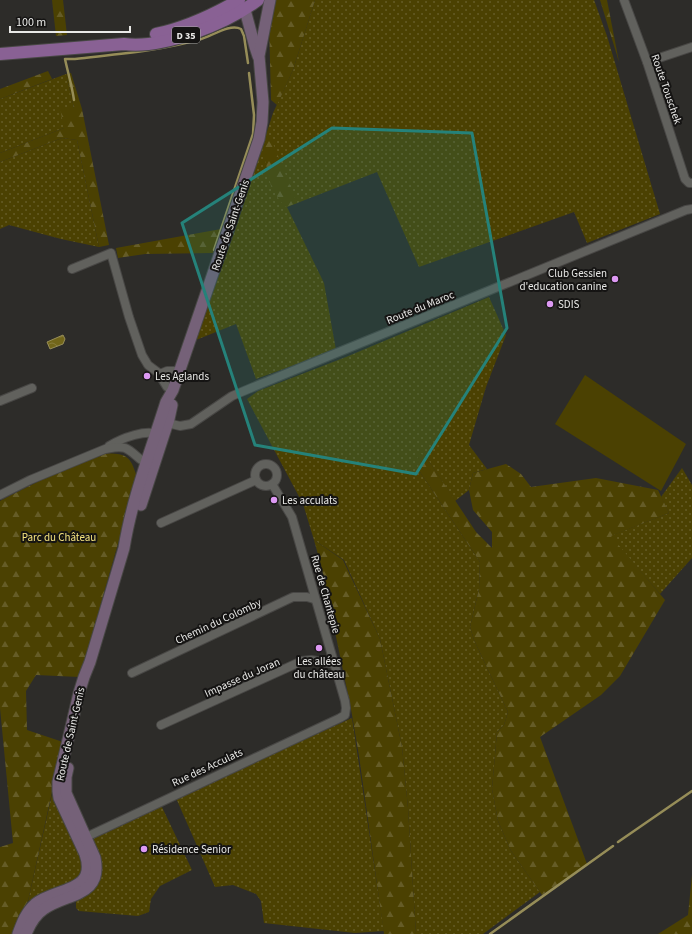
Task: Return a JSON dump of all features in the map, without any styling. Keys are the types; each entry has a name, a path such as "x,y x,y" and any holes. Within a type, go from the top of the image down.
{"main road":[{"name":"D 35","path":"0,54 124,44 137,45 184,36 212,26 244,3 259,0"},
{"path":"259,0 264,7 266,17"},
{"name":"Route de Saint-Genis","path":"26,934 34,918 42,910 80,893 94,882 97,866 95,858 83,838 69,800 66,786 67,773 89,678 90,662 124,548 127,531 164,422 166,402 173,390 261,131 263,102 259,56 270,0"},
{"name":"Route de Saint-Genis","path":"244,3 254,47 259,56"},
{"name":"Route de Saint-Genis","path":"18,934 25,916 35,904 47,897 71,889 80,883 84,878 87,872 87,862 83,838"}],"street":[{"name":"Route Touschek","path":"624,0 647,62 685,179 689,183 692,182"},
{"path":"647,62 692,47"},
{"name":"Route du Maroc","path":"164,422 180,426 191,424 232,396 664,218 692,209"},
{"path":"72,269 111,253 128,317 142,354 148,365 160,374 167,387 173,390"},
{"path":"160,374 167,371 179,371"},
{"path":"0,401 32,388"},
{"path":"0,495 30,480 135,435 143,433 159,436"},
{"path":"105,449 115,447 125,448 151,461"},
{"path":"262,464 270,464 277,472 276,480 272,484 265,486 256,480 255,471 262,464"},
{"path":"161,523 256,480"},
{"name":"Rue de Chantepie","path":"272,484 292,517 346,708 345,715"},
{"name":"Chemin du Colomby","path":"132,673 293,597 314,599"},
{"name":"Impasse du Joran","path":"161,725 302,661 311,660 334,664"},
{"name":"Rue des Acculats","path":"83,838 345,715"}],"highlighted area":[{"path":"332,128 472,133 507,328 416,474 255,445 182,223"}],"green space":[{"path":"52,0 63,0 67,35 56,36"},
{"path":"276,0 315,0 293,70 277,105 271,100 269,23"},
{"path":"315,0 594,0 607,36 660,214 587,243 574,212 419,267 377,172 287,207 324,283 336,350 256,379 236,324 196,340 237,225 273,113 293,70"},
{"path":"600,0 607,0 619,62"},
{"path":"48,71 52,79 0,99 0,89"},
{"path":"71,73 82,109 109,245 99,247 77,140 62,138 0,162 0,153 64,128 60,108 74,108 66,74"},
{"path":"66,74 74,108 64,108 64,128 0,153 0,99"},
{"path":"267,133 274,146 297,203 286,207 280,201 271,186 262,147"},
{"path":"62,138 77,140 99,247 61,239 9,225 0,229 0,162"},
{"path":"221,229 213,253 145,254 118,258 116,248"},
{"path":"489,297 506,335 486,387 469,445 487,469 473,473 469,490 455,501 425,455 420,472 480,562 479,589 470,627 474,640 508,712 504,725 497,732 492,789 498,821 511,851 540,892 483,934 416,934 408,808 402,747 380,639 344,560 314,540 303,504 247,399 258,391 346,357"},
{"path":"585,375 686,444 661,491 555,424"},
{"name":"Parc du Château","path":"104,453 118,454 126,457 130,460 137,477 80,677 36,675 26,691 27,730 63,742 28,901 19,915 12,934 0,934 0,847 13,843 0,708 0,501 77,464"},
{"path":"420,454 425,455 476,532 492,548 492,532 473,510 469,490 473,473 506,464 521,474 531,487 596,478 658,490 669,513 611,536 665,600 620,676 601,695 540,737 587,864 542,895 511,851 498,821 492,789 497,732 504,725 508,712 474,640 470,627 479,589 480,562 420,472 417,459"},
{"path":"682,468 692,485 692,558 660,594 610,536 669,513 661,497"},
{"path":"314,540 343,560 380,639 402,747 408,808 416,934 384,934 351,709 322,569"},
{"path":"352,718 384,931 355,933 264,923 261,901 256,894 233,885 215,887 176,798"},
{"path":"52,794 84,860 82,874 75,882 28,901"},
{"path":"161,805 192,870 160,886 151,899 149,912 138,916 79,911 76,908 76,902 79,898 94,838"},
{"path":"692,875 692,934 658,934 688,915"}],"water":[{"path":"63,335 65,339 63,344 50,349 47,342"}],"waterway":[{"path":"74,100 65,59 122,54 154,49 201,39 226,29 237,28 241,29 244,36 248,63"},
{"path":"214,250 253,134 254,115 249,73"},
{"path":"618,842 692,791"},
{"path":"490,934 613,846"}],"place":[{"name":"Club Gessien d'education canine","path":"615,279"},
{"name":"SDIS","path":"550,304"},
{"name":"Les Aglands","path":"147,376"},
{"name":"Les acculats","path":"274,500"},
{"name":"Les allées du château","path":"319,648"},
{"name":"Résidence Senior","path":"144,849"}]}
